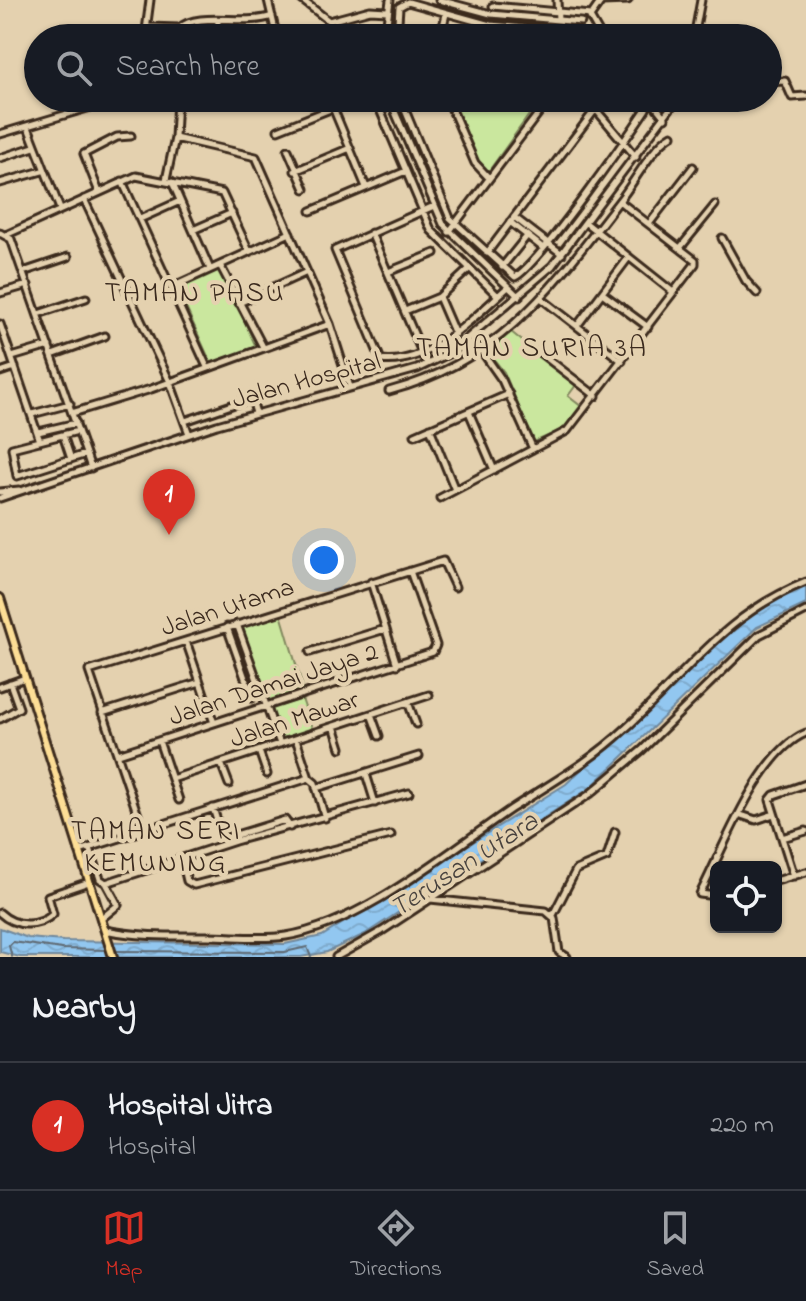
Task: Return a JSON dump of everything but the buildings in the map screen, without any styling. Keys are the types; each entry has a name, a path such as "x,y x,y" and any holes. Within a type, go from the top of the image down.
{"main road":[{"path":"0,598 113,957"}],"street":[{"path":"147,24 150,0"},
{"path":"268,0 274,24"},
{"path":"302,0 329,21 370,10 387,11"},
{"path":"386,24 390,0"},
{"path":"440,0 491,14 581,22"},
{"path":"557,0 558,20"},
{"path":"591,24 591,15 602,1 628,0"},
{"path":"697,24 701,0"},
{"path":"398,24 399,7 404,3 486,24"},
{"path":"491,14 493,3 591,15"},
{"path":"444,24 446,14"},
{"path":"187,24 194,20 250,22 272,16"},
{"path":"782,81 785,81 792,97 806,96"},
{"path":"0,134 76,112"},
{"path":"176,112 169,180 210,269"},
{"path":"278,130 323,112"},
{"path":"335,112 366,187"},
{"path":"381,112 433,234 498,296"},
{"path":"395,112 434,206 449,232 519,297"},
{"path":"406,112 455,224 514,276 519,276 545,245 644,112"},
{"path":"453,112 476,166 489,178"},
{"path":"449,232 539,112"},
{"path":"487,253 593,112"},
{"path":"597,112 636,157"},
{"path":"660,112 665,118"},
{"name":"Jalan Hospital","path":"0,498 256,413 427,365 472,337 519,297 562,254 669,112"},
{"path":"28,127 42,171 60,209"},
{"path":"389,391 440,376 482,350 542,299 672,135"},
{"path":"99,192 84,154 117,137 131,136"},
{"path":"175,138 253,155 330,324 350,387"},
{"path":"0,158 34,147"},
{"path":"295,171 350,148"},
{"path":"288,150 305,189"},
{"path":"649,224 693,167"},
{"path":"0,183 42,171"},
{"path":"311,211 406,171"},
{"path":"0,233 8,234 136,176 169,180 222,193 249,251"},
{"path":"122,181 207,367"},
{"path":"84,199 170,382 189,434"},
{"path":"140,219 180,201"},
{"path":"440,498 567,431 696,262 619,201"},
{"path":"680,248 715,205"},
{"path":"434,206 340,246 335,256 381,360 421,352 455,334 508,287"},
{"path":"193,230 232,213"},
{"path":"512,219 527,236 562,254"},
{"path":"512,219 545,245"},
{"path":"586,223 673,292"},
{"path":"172,287 290,233"},
{"path":"371,233 427,365"},
{"path":"8,234 91,468"},
{"path":"502,267 527,236"},
{"path":"722,238 746,281 757,293"},
{"path":"388,272 435,253"},
{"path":"23,272 68,257"},
{"path":"577,326 629,257"},
{"path":"220,265 263,347"},
{"path":"405,311 439,297 469,269"},
{"path":"239,303 307,272"},
{"path":"0,293 28,285"},
{"path":"602,293 648,327"},
{"path":"439,297 455,334"},
{"path":"38,314 86,298"},
{"path":"542,299 622,361"},
{"path":"0,324 40,441"},
{"path":"72,413 170,382 330,324"},
{"path":"52,355 105,336"},
{"path":"472,337 509,394 533,449"},
{"path":"12,357 49,346"},
{"path":"539,352 596,396"},
{"path":"0,372 15,367"},
{"path":"415,435 509,394"},
{"path":"185,421 249,399 256,413"},
{"path":"31,414 70,404"},
{"path":"469,412 494,470"},
{"path":"38,432 76,423"},
{"path":"430,428 455,490"},
{"path":"78,431 10,450 18,477 86,454"},
{"path":"63,435 71,459"},
{"name":"Jalan Hospital","path":"0,492 26,490"},
{"name":"Jalan Utama","path":"102,713 88,672 444,561 455,587"},
{"name":"Jalan Damai Jaya 2","path":"118,754 430,654 436,645 410,571"},
{"path":"371,582 397,665"},
{"path":"106,934 279,937 307,930 359,908 413,877 510,810 575,771 636,719 745,612 770,596 806,582"},
{"path":"336,957 597,789 759,635 806,611"},
{"path":"237,624 280,744"},
{"path":"227,627 252,698"},
{"path":"310,652 385,629"},
{"path":"186,640 214,723"},
{"path":"236,655 245,652"},
{"path":"0,687 25,678"},
{"path":"143,830 102,713 200,682"},
{"path":"0,719 19,708 10,683"},
{"name":"Jalan Mawar","path":"172,779 429,695"},
{"path":"408,702 416,724"},
{"path":"371,714 379,736"},
{"path":"334,726 341,748"},
{"path":"717,861 772,759 806,733"},
{"path":"296,739 325,818"},
{"path":"159,741 179,800"},
{"path":"259,751 267,774"},
{"path":"316,788 419,756"},
{"path":"221,763 229,784"},
{"path":"366,774 375,803"},
{"path":"79,851 309,778"},
{"path":"794,876 771,797 806,784"},
{"path":"90,848 101,882 106,883 182,860 224,842 325,818 409,793"},
{"path":"213,808 224,842"},
{"path":"741,815 756,820 774,814"},
{"path":"782,838 806,831"},
{"path":"567,957 559,952 553,915 576,870 607,857 615,832"},
{"path":"182,860 187,881 194,885 391,835"},
{"path":"782,879 806,872"},
{"path":"710,875 700,894 710,895"},
{"path":"0,913 19,924 42,921 53,914 48,896 89,882"},
{"path":"101,919 118,905 106,883"},
{"path":"429,899 529,907 553,915"}],"green space":[{"path":"456,112 531,112 488,172 476,163"},
{"path":"221,268 256,347 211,363 177,288"},
{"path":"510,331 576,385 568,396 582,407 566,428 534,442 504,372 489,353"},
{"path":"281,614 304,691 269,702 240,628"},
{"path":"302,699 313,731 280,741 270,709"}],"water":[{"name":"Terusan Utara","path":"806,585 806,604 757,627 590,788 365,934 327,952 301,957 20,957 0,952 0,928 28,938 63,941 285,944 322,936 566,784 743,618 779,595"}],"place":[{"name":"Hospital Jitra","path":"169,535"}],"district":[{"name":"TAMAN PASU","path":"195,291"},
{"name":"TAMAN SURIA 3A","path":"532,346"},
{"name":"TAMAN SERI KEMUNING","path":"156,845"}]}
